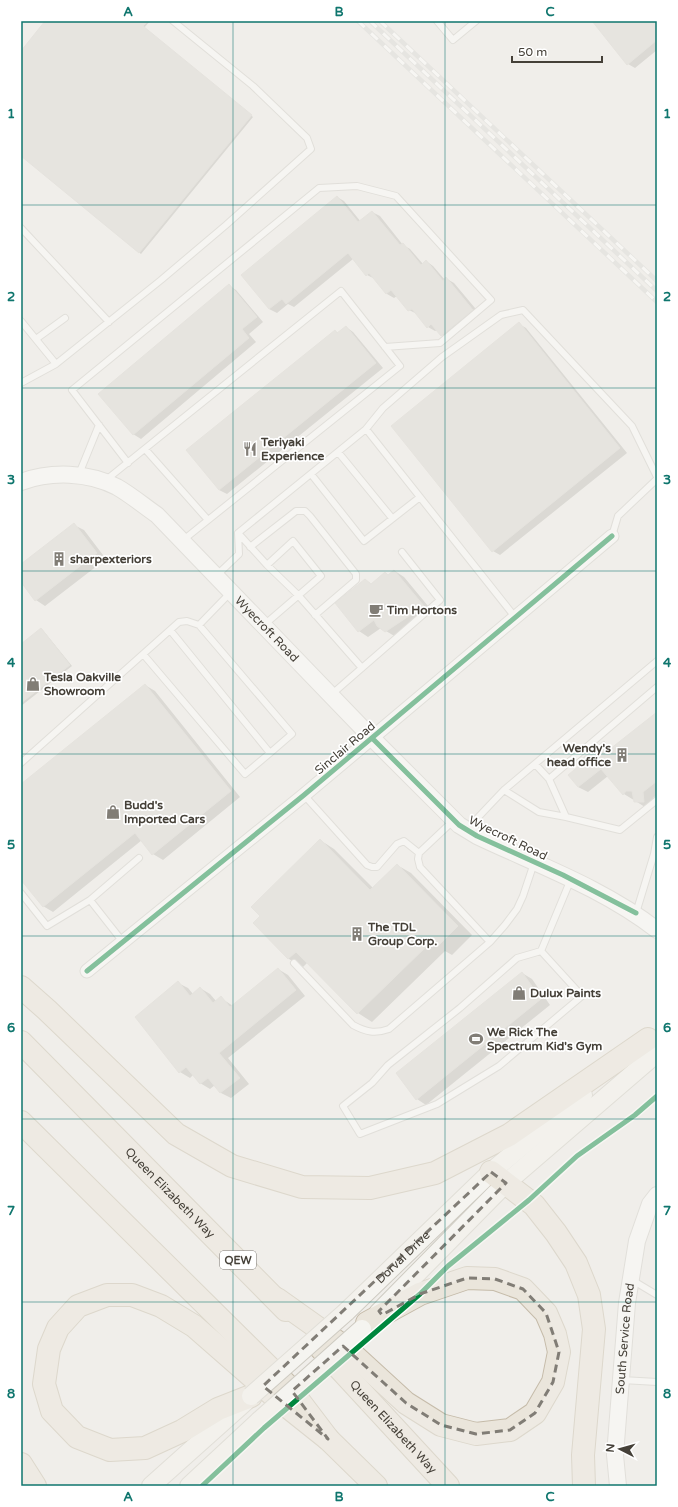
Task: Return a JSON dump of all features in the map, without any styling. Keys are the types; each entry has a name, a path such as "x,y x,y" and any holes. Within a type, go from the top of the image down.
{"highway":[{"path":"21,987 47,1010 176,1134 232,1166 302,1187 370,1188 435,1173 509,1135 654,1041"},
{"name":"Queen Elizabeth Way","path":"21,1042 277,1299 448,1486"},
{"path":"21,1122 287,1385 328,1438"},
{"path":"498,1178 534,1205 556,1233 576,1263 589,1295 594,1329 583,1454 584,1486"},
{"path":"277,1299 346,1348 406,1403 441,1425 476,1434 510,1430 535,1413 553,1382 559,1352 555,1334 546,1313 523,1289 495,1279 467,1278 420,1294 365,1326"},
{"path":"251,1396 218,1409 182,1431 145,1448 110,1450 77,1437 52,1411 44,1384 49,1349 58,1328 78,1306 107,1295 132,1295 161,1306 194,1326 274,1396 328,1438 376,1486"},
{"path":"21,1464 35,1486"}],"main road":[{"name":"Dorval Drive","path":"151,1486 654,1041"},
{"name":"Dorval Drive","path":"189,1486 365,1326 498,1178"}],"street":[{"name":"Wyecroft Road","path":"21,482 35,477 61,475 88,476 116,487 157,516 372,738 454,820 466,830 570,879 636,913 657,930"},
{"name":"Sinclair Road","path":"88,971 304,795 612,536"},
{"name":"South Service Road","path":"618,1486 614,1455 627,1303 637,1241 650,1204 657,1195"}],"lane":[{"path":"21,383 56,364 109,322 226,225 311,149 307,138 253,86 173,21"},
{"path":"437,21 453,40 476,21"},
{"path":"128,463 72,390 319,188 357,186 396,196 491,300 440,343 385,347"},
{"path":"21,228 109,322"},
{"path":"104,482 341,291 400,366 181,542"},
{"path":"238,533 366,429 383,408 442,357 501,315 522,310 632,426 657,478 618,516 612,536"},
{"path":"36,339 65,318"},
{"path":"21,321 56,364"},
{"path":"78,476 99,425"},
{"path":"366,429 516,617"},
{"path":"144,450 208,520"},
{"path":"338,452 392,518"},
{"path":"311,474 364,541 420,497"},
{"path":"250,547 296,511 305,511 310,516 356,574 356,580 315,615"},
{"path":"238,533 267,565 298,595 362,668"},
{"path":"216,576 239,554 238,533"},
{"path":"264,625 321,576 294,542 267,565"},
{"path":"331,695 440,600 402,552"},
{"path":"199,624 231,592"},
{"path":"21,762 179,622 187,620 199,624 292,734 245,774 144,654"},
{"path":"170,630 270,753"},
{"path":"466,830 504,790 657,661"},
{"path":"549,779 657,687"},
{"path":"535,764 549,779 566,817"},
{"path":"504,790 538,812 620,830 657,800"},
{"path":"304,795 367,865 372,867 377,866 397,844 404,841 419,853"},
{"path":"454,820 419,853 418,859 420,867 490,942"},
{"path":"636,913 656,854 657,837"},
{"path":"21,893 47,926 90,900 139,858"},
{"path":"294,963 353,1025 365,1031 380,1033 389,1029 490,942 517,909 534,863"},
{"path":"541,951 570,879"},
{"path":"90,900 123,942"},
{"path":"541,951 582,996 499,1066 437,1104 360,1134 343,1106 372,1083 388,1065 460,1008 516,958 541,951"},
{"path":"631,1279 657,1295"},
{"path":"621,1380 657,1382"}],"highlighted area":[{"path":"491,1172 506,1183 379,1311 382,1315 420,1294 467,1278 495,1279 523,1289 546,1313 559,1352 553,1382 535,1413 510,1430 476,1434 441,1425 406,1403 343,1346 292,1391 328,1439 263,1386"}],"building":[{"path":"45,21 148,21 143,26 252,115 139,253 21,156 21,51"},
{"path":"592,21 657,21 657,40 627,65"},
{"path":"337,196 358,222 372,211 400,245 403,243 421,265 426,260 443,281 446,277 473,310 441,336 431,324 427,328 412,309 408,311 391,290 386,294 369,273 366,276 348,253 286,304 282,299 269,309 241,275"},
{"path":"229,284 257,317 242,329 249,338 133,435 98,394"},
{"path":"519,322 620,448 492,552 391,426"},
{"path":"346,326 376,363 219,490 186,450 335,330 337,333"},
{"name":"sharpexteriors","path":"74,523 97,553 35,601 21,582 21,564"},
{"path":"394,570 424,606 385,632 377,626 374,620 358,632 335,603 365,579 371,584 385,572 388,575"},
{"name":"Tesla Oakville Showroom","path":"41,628 70,665 21,703 21,644"},
{"name":"Budd's Imported Cars","path":"145,684 231,791 152,855 135,833 43,907 21,880 21,784"},
{"name":"Wendy's head office","path":"657,712 657,781 643,792 644,802 634,802 632,791 626,791 623,795 601,769 578,787 568,775 580,765 578,762 604,741 610,749"},
{"name":"The TDL Group Corp.","path":"320,839 370,890 397,864 458,926 437,947 431,942 357,1014 296,952 288,959 253,923 260,916 251,907"},
{"path":"278,968 296,990 219,1053 240,1078 220,1093 208,1078 200,1084 186,1067 179,1073 135,1017 178,981 190,996 200,987 213,1003 221,996 230,1007"},
{"path":"522,972 541,999 416,1100 396,1073"}],"railway":[{"path":"358,21 657,302"},
{"path":"370,21 657,291"},
{"path":"380,21 657,281"}],"cycle path":[{"path":"87,971 304,795 612,536"},
{"path":"372,738 459,825 477,836 563,875 636,913"},
{"path":"202,1486 264,1428 420,1294 448,1266 529,1200 577,1156 635,1115 657,1096"}],"place":[{"name":"Teriyaki Experience","path":"250,449"},
{"name":"sharpexteriors","path":"59,559"},
{"name":"Tim Hortons","path":"376,610"},
{"name":"Tesla Oakville Showroom","path":"33,684"},
{"name":"Wendy's head office","path":"622,755"},
{"name":"Budd's Imported Cars","path":"113,812"},
{"name":"The TDL Group Corp.","path":"357,934"},
{"name":"Dulux Paints","path":"519,993"},
{"name":"We Rick The Spectrum Kid's Gym","path":"476,1039"}]}
